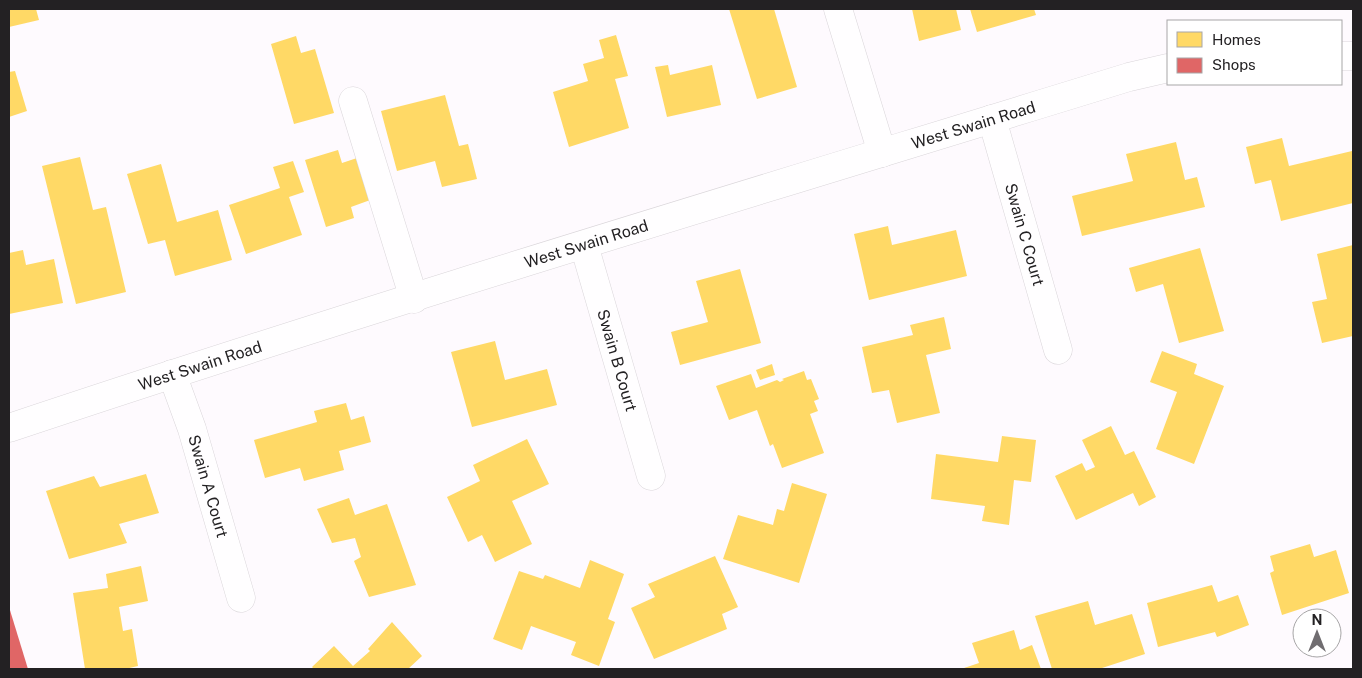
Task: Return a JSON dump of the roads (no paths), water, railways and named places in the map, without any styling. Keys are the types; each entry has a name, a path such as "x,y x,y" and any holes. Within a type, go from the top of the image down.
{"main road":[{"path":"838,9 882,153"},
{"name":"West Swain Road","path":"9,428 172,374 584,245 1129,77 1167,68"},
{"path":"353,101 414,299"},
{"name":"Swain C Court","path":"992,119 1058,350"},
{"name":"Swain B Court","path":"584,245 651,476"},
{"name":"Swain A Court","path":"172,374 192,430 241,598"}]}
